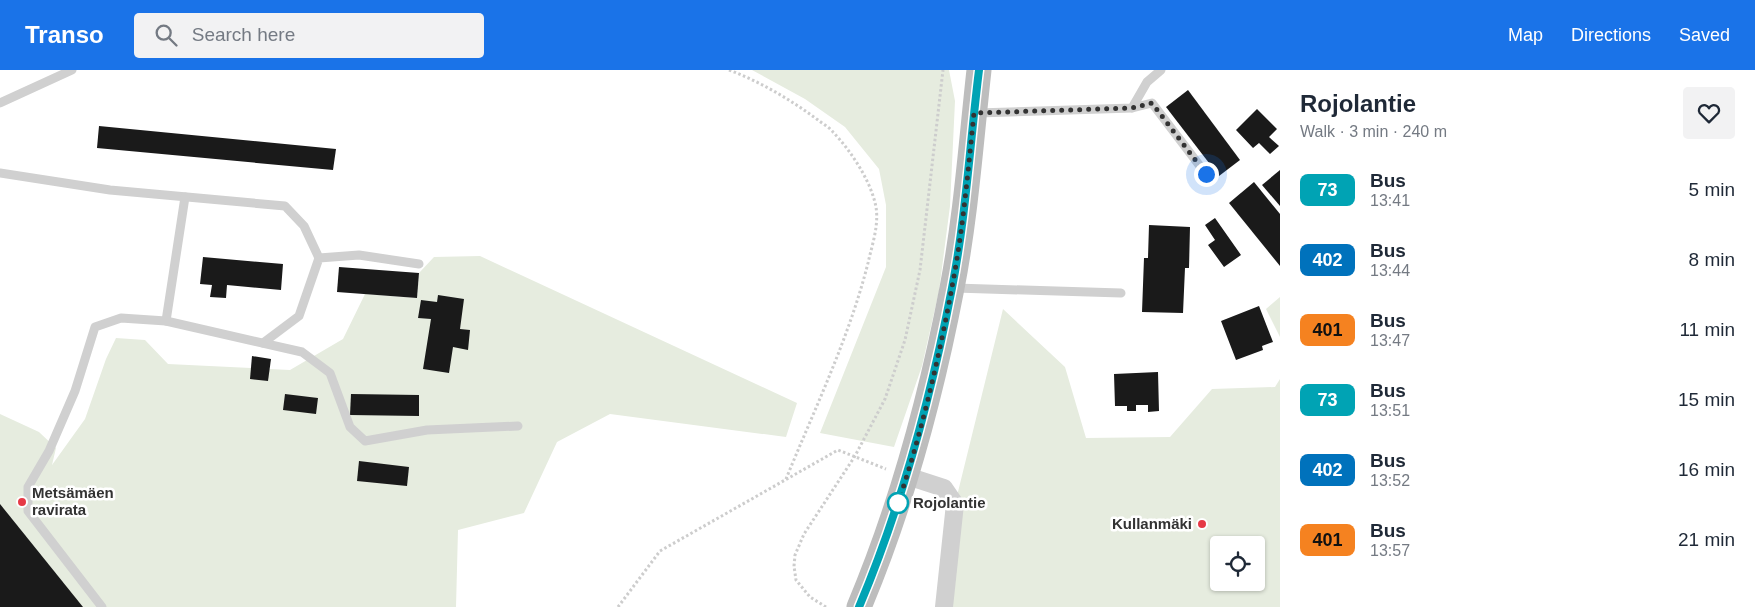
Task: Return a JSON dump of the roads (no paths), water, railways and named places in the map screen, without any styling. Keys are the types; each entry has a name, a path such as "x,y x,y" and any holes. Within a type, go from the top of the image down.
{"main road":[{"path":"859,607 879,557 907,476 929,391 952,288 979,70"}],"street":[{"path":"907,476 944,488 955,504 944,607"}],"lane":[{"path":"0,103 72,70"},
{"path":"1132,108 1148,82 1161,70"},
{"path":"974,113 1132,108 1152,103 1206,174"},
{"path":"0,173 110,190 285,206 304,226 318,258 299,316 263,342"},
{"path":"166,321 185,197"},
{"path":"318,258 359,255 420,264"},
{"path":"952,288 1121,293"},
{"path":"102,607 28,511 28,487 49,451 76,391 95,327 121,318 166,321 302,352 330,373 350,427 365,441 427,430 518,426"}],"place":[{"name":"Metsämäen ravirata","path":"22,502"},
{"name":"Rojolantie","path":"898,503"},
{"name":"Kullanmäki","path":"1202,524"}]}
